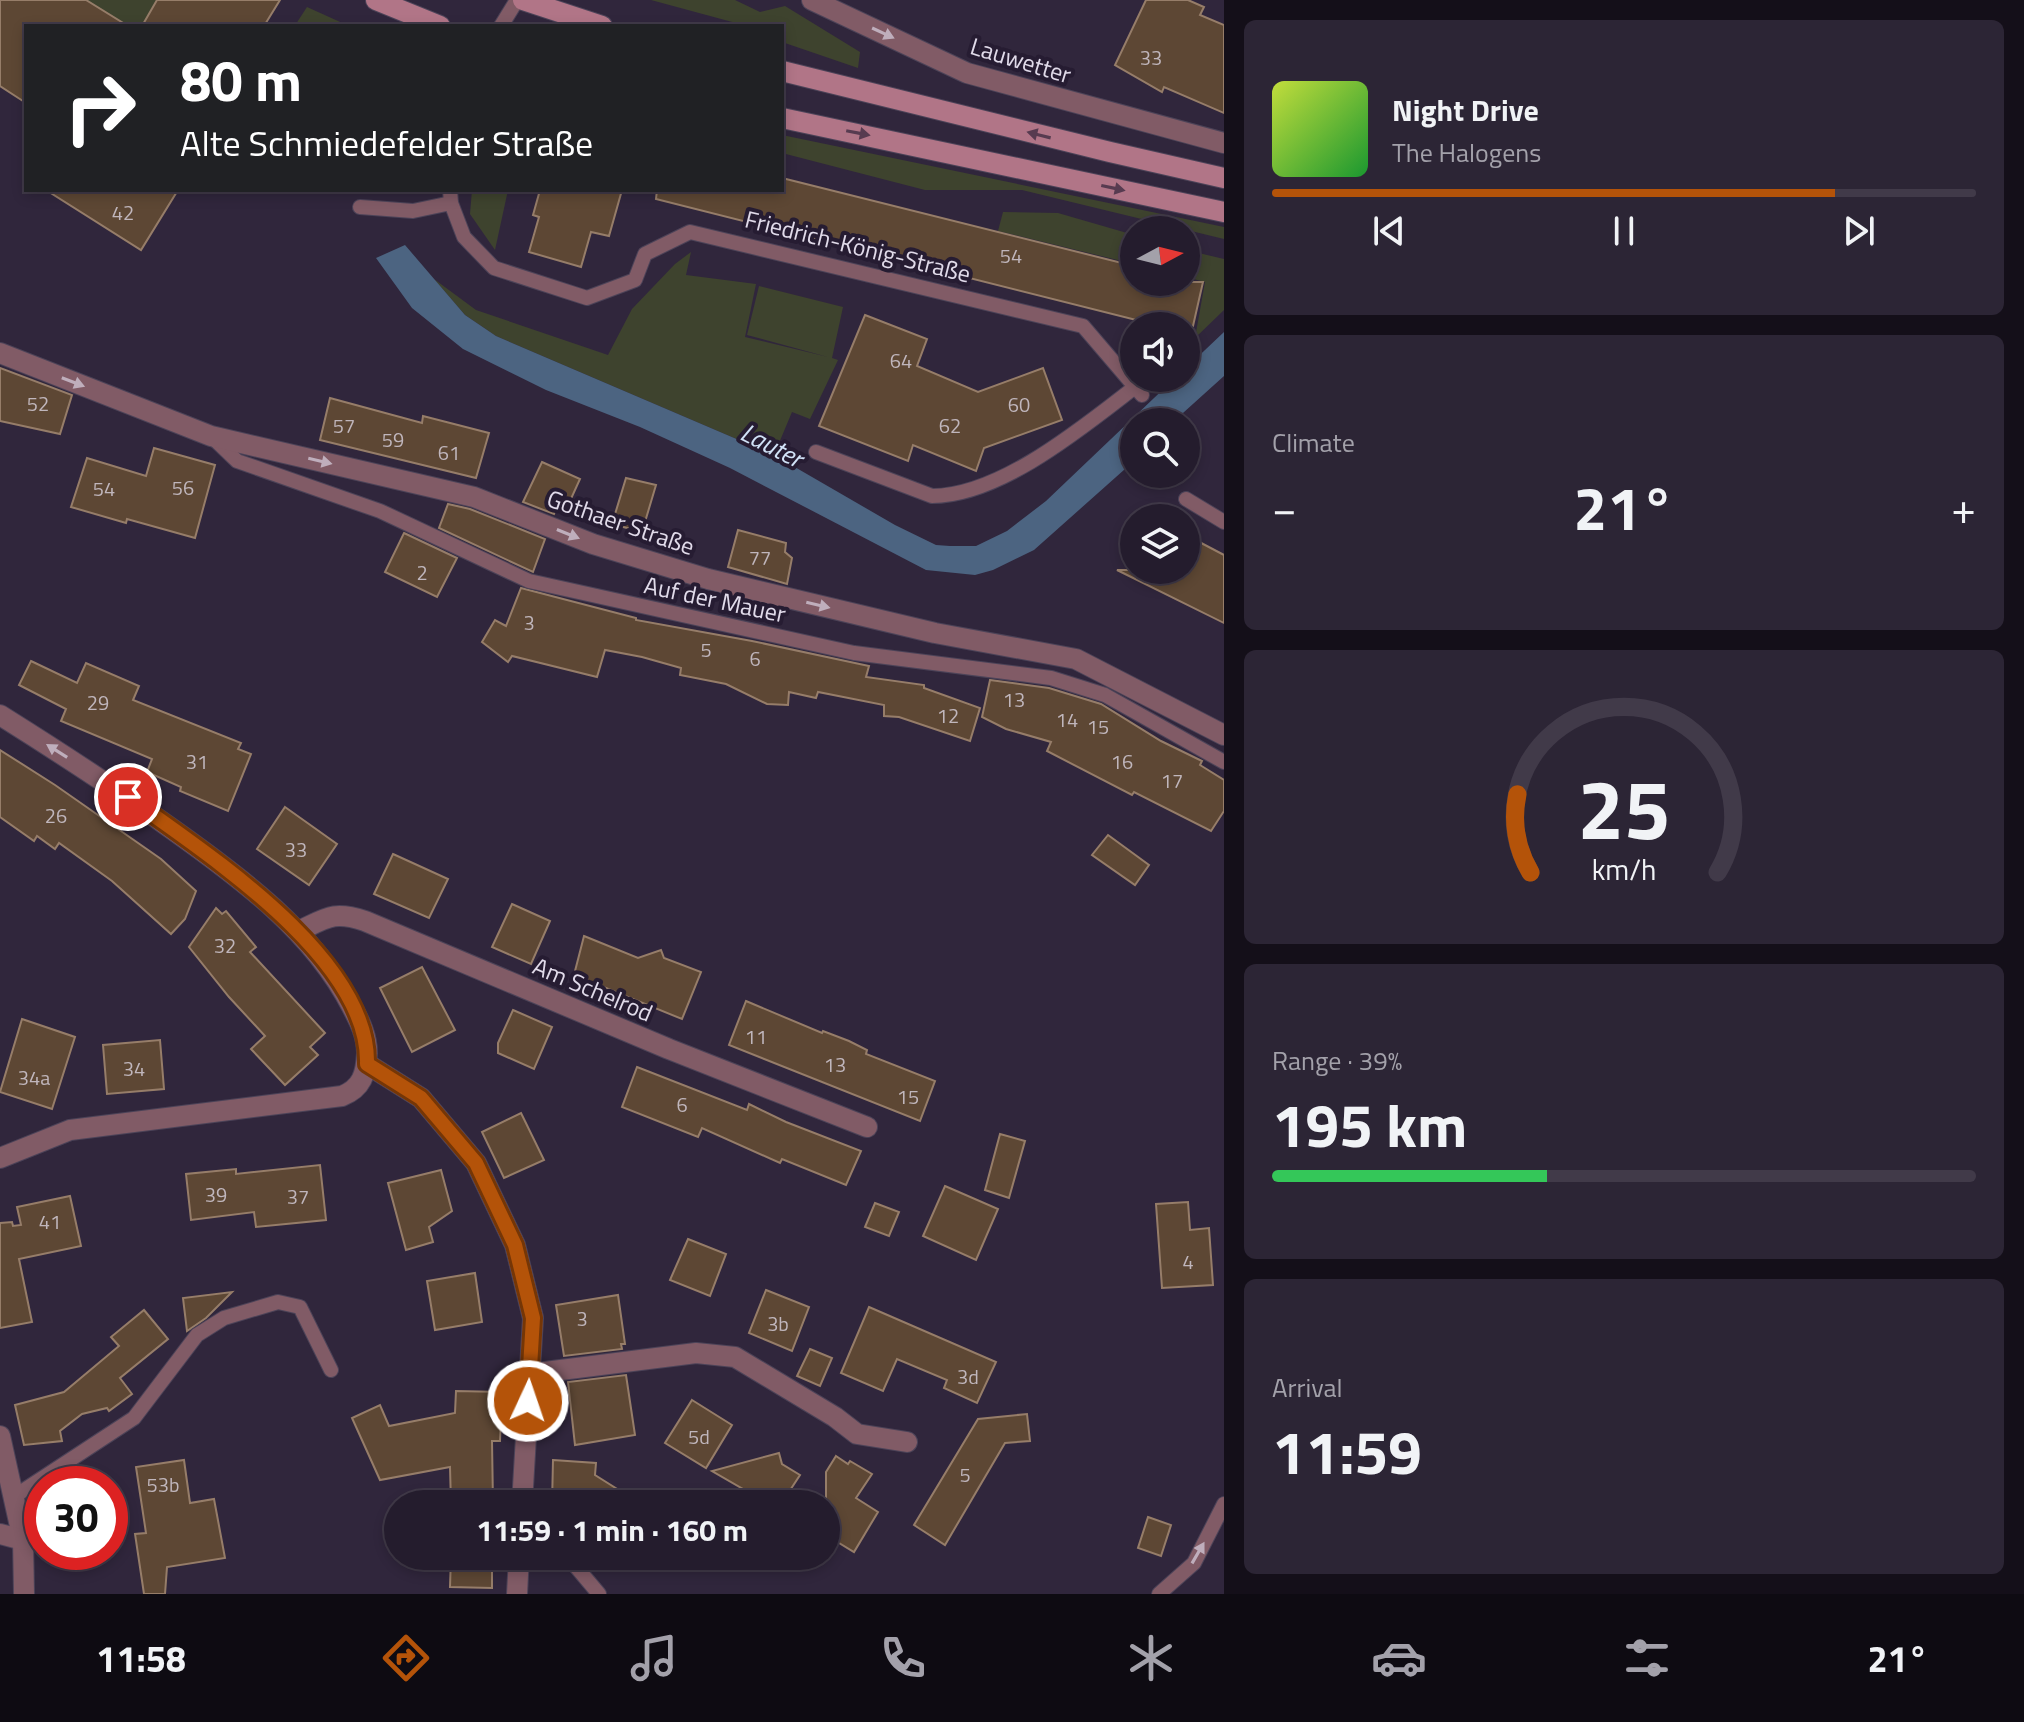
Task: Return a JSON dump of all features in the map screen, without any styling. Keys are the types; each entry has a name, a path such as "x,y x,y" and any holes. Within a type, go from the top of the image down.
{"main road":[{"path":"376,0 435,24"},
{"path":"523,0 596,24"},
{"path":"784,72 1224,178"},
{"path":"784,118 1224,212"}],"street":[{"name":"Lauwetter","path":"812,0 967,73 1224,143"},
{"name":"Gothaer Straße","path":"0,353 211,436 474,497 593,544 708,579 935,633 1076,659 1224,735"},
{"path":"0,715 106,782 214,859 299,931 341,985 362,1025 367,1044 364,1077 353,1092 342,1096 70,1130 0,1158"},
{"name":"Am Schelrod","path":"299,931 329,917 344,914 365,921 669,1049 867,1127"},
{"path":"367,1064 421,1098 476,1163 515,1245 533,1318 522,1490"},
{"path":"529,1374 696,1353 735,1357 835,1417 857,1434 907,1442"},
{"path":"0,1436 23,1540 24,1594"},
{"path":"0,1534 23,1540"},
{"path":"517,1594 518,1570"}],"lane":[{"path":"502,24 517,0"},
{"name":"Friedrich-König-Straße","path":"360,207 413,211 450,196 464,237 494,268 587,298 635,280 645,254 690,232 1083,326 1139,391 1015,469 972,490 951,496 932,496 816,452"},
{"name":"Auf der Mauer","path":"211,436 237,461 380,511 529,581 854,653 1051,678 1105,695 1224,762"},
{"path":"1186,499 1224,522"},
{"path":"15,1496 134,1418 197,1335 224,1318 278,1302 300,1307 331,1370"},
{"path":"1159,1594 1194,1563 1224,1504"},
{"path":"579,1570 599,1594"}],"green space":[{"path":"86,0 157,0 162,24 125,24"},
{"path":"651,0 735,0 760,12 785,6 860,52 858,68 784,43 784,24 740,24"},
{"path":"307,7 345,24 296,24"},
{"path":"784,135 1171,216 1129,216 1022,190 925,190 784,154"},
{"path":"472,192 508,192 495,250 470,214"},
{"path":"1003,212 1058,213 1120,231 1120,261 998,231"},
{"path":"1200,222 1224,227 1224,239 1200,233"},
{"path":"691,252 686,275 756,284 745,337 828,357 747,335 759,286 843,307 832,358 838,360 810,419 792,412 774,455 496,336 465,315 434,279 476,310 608,355 632,309 675,264"},
{"path":"1200,253 1224,259 1224,310 1200,333 1200,312 1205,282 1200,281"}],"water":[{"path":"405,245 465,315 496,336 774,455 895,525 936,545 976,546 1007,531 1046,501 1120,430 1120,473 1034,550 993,570 975,575 926,570 730,468 640,427 546,390 463,349 412,308 376,258"},
{"path":"1224,332 1224,376 1189,408 1144,408 1160,392 1200,392 1200,355"}],"building":[{"path":"0,0 86,0 125,24 24,24 24,102 0,86"},
{"path":"157,0 280,0 265,24 143,24"},
{"path":"1146,0 1188,0 1204,7 1200,15 1224,25 1224,113 1164,87 1162,92 1115,65"},
{"path":"784,178 1120,262 1120,296 1200,296 1196,312 1120,312 1120,316 656,199 657,192 784,192"},
{"path":"49,192 177,192 141,250"},
{"path":"539,192 621,192 609,236 591,232 581,267 529,252 539,217 533,215"},
{"path":"865,315 927,339 917,366 978,392 1043,368 1062,420 984,448 976,471 913,445 908,461 819,426"},
{"path":"0,368 72,395 60,434 0,421"},
{"path":"330,398 422,423 423,416 489,433 476,478 320,440"},
{"path":"154,448 215,465 195,538 71,507 87,458 146,476"},
{"path":"542,462 580,479 565,512 556,508 554,514 523,502"},
{"path":"626,478 656,485 642,532 612,524"},
{"path":"448,504 470,509 545,539 533,572 439,528"},
{"path":"738,530 786,543 785,552 792,558 787,584 728,567"},
{"path":"404,533 457,558 437,597 385,572"},
{"path":"1200,542 1224,555 1224,623 1145,584 1200,584"},
{"path":"521,588 636,620 869,666 866,677 924,685 924,688 980,708 970,741 899,717 884,716 884,705 818,692 816,698 789,692 788,705 767,704 726,684 680,675 681,668 605,650 597,677 512,656 508,662 482,642 495,620 506,626"},
{"path":"31,661 77,683 86,663 139,686 133,700 241,743 238,749 251,754 228,811 180,791 181,787 147,772 152,759 61,721 66,709 19,685"},
{"path":"990,680 1049,688 1101,704 1161,741 1202,761 1200,765 1224,780 1224,811 1211,831 1047,751 1051,742 1006,729 982,717"},
{"path":"0,750 161,859 196,891 185,919 171,934 112,881 59,843 55,849 37,836 34,841 0,817"},
{"path":"285,807 337,844 309,885 257,849"},
{"path":"1108,835 1149,865 1135,885 1092,855"},
{"path":"393,854 448,879 429,918 374,894"},
{"path":"512,904 550,921 531,964 492,947"},
{"path":"216,908 222,914 226,911 256,947 250,952 325,1033 310,1047 318,1055 285,1085 251,1049 265,1036 189,947"},
{"path":"584,936 638,958 661,950 664,958 701,972 682,1019 574,975"},
{"path":"422,967 455,1030 412,1052 380,988"},
{"path":"746,1001 849,1041 867,1050 866,1054 935,1081 920,1121 729,1045"},
{"path":"513,1010 552,1027 534,1069 498,1053 498,1043"},
{"path":"22,1019 75,1037 52,1109 0,1092"},
{"path":"160,1040 164,1089 107,1094 103,1045"},
{"path":"637,1067 747,1110 749,1104 861,1151 846,1185 782,1159 780,1163 702,1128 698,1137 622,1107"},
{"path":"521,1113 544,1160 504,1178 482,1132"},
{"path":"1000,1134 1025,1141 1009,1198 985,1190"},
{"path":"320,1165 326,1220 256,1227 254,1212 191,1220 186,1174 236,1169 236,1174"},
{"path":"441,1170 452,1211 429,1227 433,1242 406,1250 388,1183"},
{"path":"945,1186 998,1209 976,1260 923,1236"},
{"path":"70,1196 81,1246 19,1259 32,1322 0,1328 0,1223 21,1225 17,1207"},
{"path":"1188,1202 1190,1230 1209,1228 1213,1285 1162,1288 1156,1204"},
{"path":"875,1203 899,1212 889,1236 865,1227"},
{"path":"688,1239 726,1254 710,1296 670,1280"},
{"path":"475,1273 482,1322 435,1330 427,1281"},
{"path":"766,1290 809,1307 792,1351 749,1333"},
{"path":"232,1292 206,1318 187,1331 183,1298"},
{"path":"618,1295 625,1344 621,1344 622,1349 564,1356 556,1305"},
{"path":"869,1307 996,1362 977,1403 944,1388 947,1380 897,1359 883,1391 841,1373"},
{"path":"144,1310 168,1339 120,1378 132,1394 109,1411 107,1408 82,1414 60,1431 62,1441 24,1445 15,1405 64,1392 119,1346 111,1337"},
{"path":"810,1349 832,1358 820,1386 797,1376"},
{"path":"626,1375 635,1435 575,1445 568,1382"},
{"path":"456,1391 502,1392 500,1441 492,1441 493,1490 451,1490 450,1467 380,1480 352,1418 380,1405 389,1426 455,1413"},
{"path":"692,1400 732,1425 706,1468 665,1443"},
{"path":"1027,1414 1030,1441 1005,1443 945,1545 914,1525 978,1419"},
{"path":"779,1453 782,1464 800,1475 790,1490 745,1490 712,1471"},
{"path":"836,1456 872,1474 856,1498 878,1512 854,1552 840,1544 840,1490 826,1490 826,1472"},
{"path":"184,1460 190,1503 214,1499 225,1558 167,1567 165,1594 144,1594 135,1534 146,1533 136,1467"},
{"path":"553,1460 596,1463 595,1475 619,1490 552,1490"},
{"path":"1148,1517 1171,1525 1161,1556 1138,1548"},
{"path":"451,1570 492,1570 492,1588 450,1587"}],"route":[{"path":"128,797 214,859 299,931 341,985 362,1025 367,1044 367,1064 421,1098 476,1163 515,1245 533,1318 528,1401"}],"water label":[{"name":"Lauter","path":"772,445"}]}
